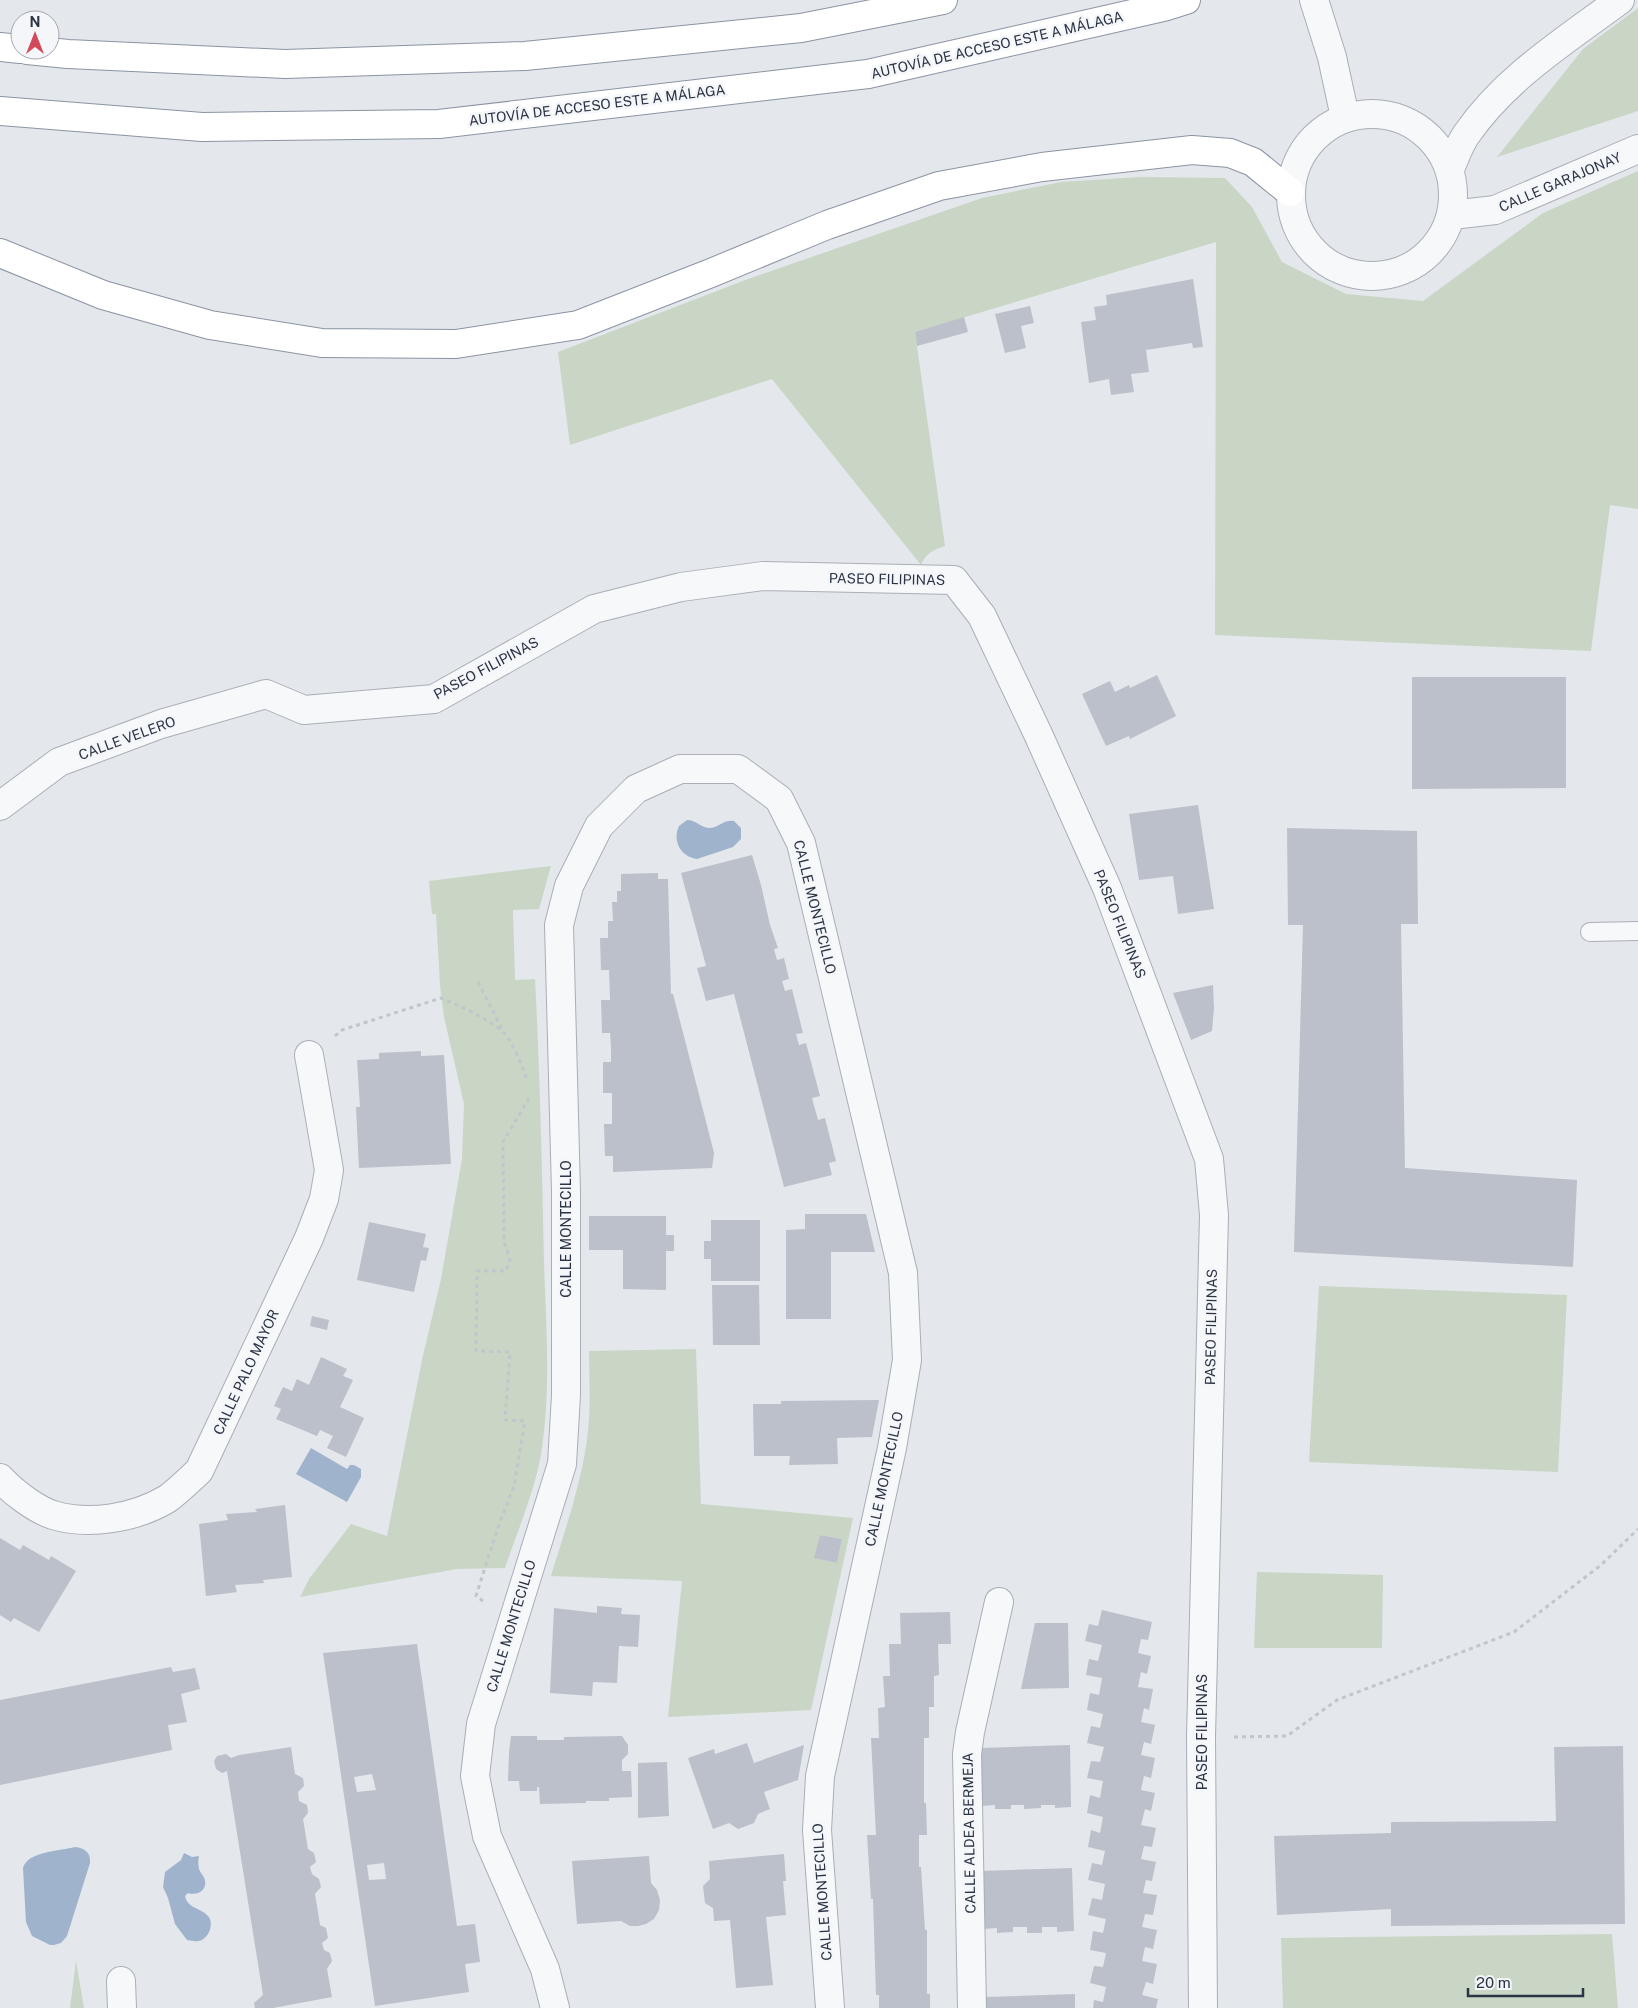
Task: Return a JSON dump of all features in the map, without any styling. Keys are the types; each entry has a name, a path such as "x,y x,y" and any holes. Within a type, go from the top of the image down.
{"highway":[{"path":"60,53 285,64 525,56 801,28 943,0"},
{"name":"AUTOVÍA DE ACCESO ESTE A MÁLAGA","path":"0,111 202,127 439,124 868,74 1186,0"},
{"path":"0,253 103,295 210,325 322,343 456,344 578,325 711,274 827,225 939,186 1033,168 1192,150 1230,153 1253,162 1290,192"}],"street":[{"path":"1314,0 1332,57 1345,117"},
{"path":"1450,169 1465,136 1488,105 1517,77 1620,0"},
{"path":"1371,113 1396,117 1420,129 1438,146 1450,169 1454,192 1452,215 1441,239 1423,259 1400,272 1374,277 1347,273 1323,261 1304,242 1293,218 1290,192 1294,168 1306,146 1323,129 1345,117 1371,113"},
{"name":"CALLE GARAJONAY","path":"1452,215 1495,210 1638,149"},
{"name":"PASEO FILIPINAS","path":"266,694 304,710 434,699 594,609 681,587 763,576 954,580 982,616 1038,734 1107,888 1209,1160 1214,1215 1201,1737 1203,2008"},
{"name":"CALLE VELERO","path":"0,806 59,762 162,724 266,694"},
{"name":"CALLE MONTECILLO","path":"555,2008 545,1969 488,1836 475,1776 481,1724 562,1464 566,1395 566,1192 559,925 569,886 599,826 636,789 680,769 738,769 779,799 801,843 903,1273 907,1360 892,1448 820,1776 816,1830 830,2008"},
{"name":"CALLE PALO MAYOR","path":"0,1478 14,1493 52,1515 102,1521 129,1515 167,1498 199,1471 309,1238 324,1200 329,1170 309,1055"},
{"name":"CALLE ALDEA BERMEJA","path":"972,2008 967,1754 970,1732 999,1602"},
{"path":"121,1981 122,2008"}],"lane":[{"path":"1590,932 1638,931"}],"path":[{"path":"478,982 503,1032 523,1066 528,1084"},
{"path":"309,1055 342,1030 441,998 468,1010 503,1032"},
{"path":"514,1620 476,1596 497,1530 514,1486 525,1421 505,1420 510,1352 476,1351 477,1271 506,1271 510,1259 504,1242 503,1142 531,1094"},
{"path":"1201,1737 1287,1736 1337,1700 1514,1632 1601,1565 1638,1529"}],"green space":[{"path":"1638,8 1638,111 1497,157 1583,49"},
{"path":"1638,171 1638,509 1610,505 1591,651 1215,635 1216,242 915,332 945,546 930,552 921,565 772,379 570,445 558,352 748,279 982,198 1061,182 1140,177 1225,178 1252,207 1282,262 1346,294 1423,301 1543,213"},
{"path":"551,866 539,909 513,910 515,980 535,979 547,1332 545,1425 536,1479 526,1509 505,1568 457,1569 300,1597 309,1579 351,1524 387,1536 422,1360 441,1279 462,1159 464,1104 444,1017 440,985 436,914 432,914 429,881"},
{"path":"1319,1286 1567,1295 1558,1472 1309,1462"},
{"path":"696,1349 701,1504 853,1518 811,1710 668,1717 682,1581 551,1576 573,1504 586,1449 589,1411 589,1351","holes":["820,1535 842,1539 837,1563 815,1558"]},
{"path":"1257,1572 1383,1575 1382,1648 1254,1648"},
{"path":"1612,1934 1618,2008 1283,2008 1281,1938"},
{"path":"76,1961 84,2008 70,2008"}],"water":[{"path":"687,820 710,828 727,821 734,821 741,828 741,839 733,847 697,859 691,858 682,852 677,843 679,826"},
{"path":"311,1448 347,1469 350,1465 354,1465 361,1469 361,1477 347,1502 296,1474"},
{"path":"75,1847 87,1852 90,1863 67,1936 61,1943 50,1945 32,1936 26,1922 23,1868 26,1862 38,1855"},
{"path":"184,1853 192,1857 199,1856 199,1869 205,1880 201,1892 195,1894 188,1893 185,1896 191,1906 205,1913 211,1922 209,1932 205,1938 198,1941 187,1940 175,1924 163,1887 165,1872 181,1860"}],"building":[{"path":"1193,279 1203,347 1193,348 1192,343 1146,350 1149,372 1131,374 1134,392 1111,395 1109,379 1089,383 1081,322 1096,320 1094,307 1107,305 1106,295"},
{"path":"1030,306 1034,323 1021,326 1026,348 1005,353 995,314"},
{"path":"964,317 968,332 917,346 915,332"},
{"path":"1157,675 1176,716 1130,739 1129,736 1106,746 1082,694 1110,681 1115,692 1129,685 1130,688"},
{"path":"1412,677 1566,677 1566,788 1412,789"},
{"path":"1198,805 1214,909 1178,914 1173,876 1139,880 1129,814"},
{"path":"1287,828 1417,831 1418,924 1401,924 1405,1168 1577,1180 1573,1267 1294,1252 1303,925 1288,925"},
{"path":"752,855 770,925 778,948 774,949 777,960 784,958 789,979 782,981 785,991 792,989 803,1033 796,1034 799,1045 806,1043 820,1096 812,1098 818,1120 825,1118 836,1161 829,1163 832,1175 784,1187 734,994 706,1001 697,968 706,966 681,873"},
{"path":"658,873 658,879 668,879 671,994 673,994 714,1153 712,1168 613,1172 613,1156 605,1156 604,1124 612,1124 612,1093 603,1093 603,1062 611,1062 611,1047 610,1033 602,1033 601,1000 610,1000 609,970 601,970 600,938 608,938 608,921 613,921 612,902 617,902 617,891 621,891 621,874"},
{"path":"1213,985 1212,1031 1191,1040 1173,993"},
{"path":"421,1051 421,1056 444,1055 451,1164 359,1168 356,1107 360,1107 357,1060 379,1059 379,1053"},
{"path":"805,1214 866,1214 875,1252 831,1252 831,1319 786,1319 786,1230 805,1229"},
{"path":"589,1216 666,1216 666,1235 674,1235 674,1251 666,1251 666,1290 623,1289 623,1250 589,1250"},
{"path":"711,1220 760,1220 760,1281 711,1281 711,1259 704,1259 704,1241 711,1241"},
{"path":"369,1222 426,1234 423,1247 429,1248 426,1261 421,1260 414,1292 357,1280"},
{"path":"712,1285 759,1285 760,1345 713,1345"},
{"path":"312,1316 329,1320 327,1330 310,1326"},
{"path":"321,1357 347,1369 343,1376 353,1380 340,1407 364,1418 346,1457 327,1448 333,1436 320,1430 317,1436 276,1419 281,1409 274,1406 283,1387 292,1391 297,1379 309,1385"},
{"path":"879,1400 872,1437 837,1438 838,1464 789,1465 790,1456 754,1456 753,1404 781,1404 781,1401"},
{"path":"285,1505 292,1577 263,1580 264,1583 235,1585 237,1592 206,1596 199,1524 228,1520 226,1514 257,1512 255,1509"},
{"path":"820,1535 842,1539 837,1563 814,1558"},
{"path":"0,1538 20,1550 23,1545 49,1560 51,1556 76,1571 39,1632 14,1618 11,1622 0,1615"},
{"path":"597,1606 622,1608 621,1614 640,1615 638,1647 619,1646 617,1683 593,1682 592,1696 550,1693 554,1608 597,1613"},
{"path":"1102,1610 1152,1622 1148,1640 1141,1639 1138,1653 1151,1656 1147,1674 1141,1672 1138,1687 1153,1689 1149,1710 1144,1708 1141,1722 1155,1725 1151,1744 1144,1742 1141,1755 1155,1758 1151,1778 1144,1776 1141,1790 1155,1793 1151,1811 1145,1809 1141,1825 1156,1828 1152,1847 1144,1846 1141,1859 1156,1862 1152,1881 1146,1880 1143,1893 1157,1895 1153,1915 1145,1914 1142,1927 1157,1930 1153,1949 1145,1947 1142,1961 1157,1964 1153,1984 1146,1982 1142,1995 1158,1999 1156,2008 1093,2008 1094,2000 1103,2002 1106,1987 1090,1983 1094,1966 1103,1967 1106,1953 1090,1950 1093,1931 1103,1933 1106,1919 1088,1915 1092,1898 1102,1900 1105,1884 1088,1880 1092,1863 1102,1865 1105,1851 1088,1847 1091,1830 1100,1833 1103,1817 1087,1813 1090,1795 1100,1798 1103,1781 1087,1778 1091,1761 1100,1762 1104,1747 1087,1743 1091,1726 1100,1728 1103,1714 1087,1710 1090,1693 1099,1695 1102,1678 1086,1675 1089,1659 1098,1661 1102,1645 1085,1641 1089,1624 1098,1626"},
{"path":"950,1612 951,1644 938,1644 939,1675 934,1676 934,1707 929,1707 929,1738 924,1738 924,1803 926,1803 927,1835 919,1835 919,1867 921,1867 925,1930 927,1930 927,1994 930,1994 930,2008 879,2008 879,1995 876,1995 873,1899 871,1899 867,1835 876,1835 871,1738 879,1738 878,1708 885,1707 883,1676 890,1676 889,1644 901,1644 900,1613"},
{"path":"1035,1623 1068,1623 1069,1688 1021,1689"},
{"path":"417,1644 457,1926 475,1924 480,1962 465,1964 469,1992 375,2006 323,1653","holes":["372,1774 376,1790 357,1792 354,1777","384,1863 386,1879 369,1880 367,1865"]},
{"path":"171,1667 173,1672 195,1668 200,1689 181,1694 187,1722 168,1725 172,1750 0,1785 0,1700"},
{"path":"511,1736 537,1736 537,1740 564,1740 564,1737 622,1736 628,1745 628,1754 622,1760 622,1771 631,1771 632,1797 609,1798 609,1801 586,1801 586,1803 540,1804 539,1787 537,1787 537,1791 520,1791 519,1781 508,1781"},
{"path":"747,1743 754,1763 804,1745 798,1780 764,1792 770,1809 758,1814 754,1823 738,1829 729,1823 713,1829 688,1758 714,1749 715,1754"},
{"path":"1070,1745 1071,1807 1055,1808 1055,1805 1041,1805 1041,1808 1024,1809 1024,1805 1011,1805 1011,1809 995,1809 995,1805 981,1806 981,1748"},
{"path":"1623,1746 1625,1924 1391,1926 1391,1909 1277,1915 1274,1836 1391,1833 1391,1822 1556,1821 1554,1747"},
{"path":"291,1747 295,1774 303,1778 304,1786 298,1792 299,1801 307,1805 308,1813 303,1819 308,1849 314,1853 316,1862 310,1867 312,1874 319,1879 321,1887 315,1894 320,1925 326,1928 328,1938 322,1943 324,1950 330,1953 332,1961 327,1969 332,1997 273,2008 255,2008 254,2003 263,1995 227,1771 222,1773 216,1769 214,1761 217,1756 226,1754 231,1758 239,1755"},
{"path":"667,1762 669,1816 638,1818 638,1763"},
{"path":"784,1854 786,1881 783,1881 786,1915 766,1917 773,1985 736,1988 730,1920 714,1921 713,1908 705,1903 703,1886 710,1879 709,1861"},
{"path":"649,1856 651,1883 657,1890 660,1900 659,1910 654,1919 638,1926 630,1926 621,1921 577,1924 572,1861"},
{"path":"1072,1868 1074,1931 1057,1932 1057,1927 1042,1927 1042,1933 1027,1933 1027,1927 1013,1927 1013,1932 997,1933 997,1928 983,1929 982,1871"},
{"path":"1075,1994 1075,2008 984,2008 984,1997"}]}
